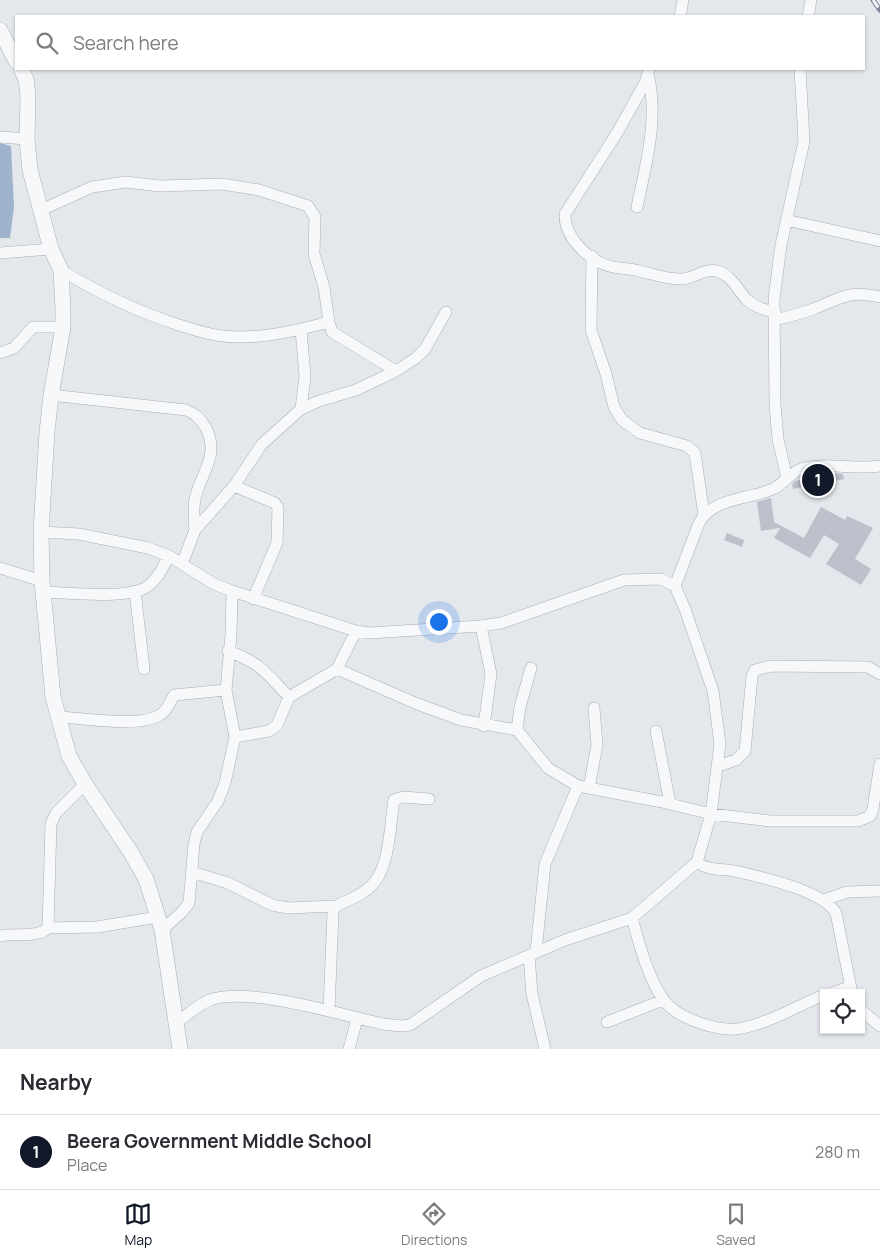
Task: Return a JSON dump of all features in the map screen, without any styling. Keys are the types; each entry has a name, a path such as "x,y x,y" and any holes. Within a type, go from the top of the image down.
{"street":[{"path":"680,15 683,0"},
{"path":"808,15 811,0"},
{"path":"0,30 15,59"},
{"path":"22,70 26,79 28,96 27,139 30,170 51,250 61,270 63,327 51,395 41,532 43,587 53,697 69,756 146,879 160,924 180,1049"},
{"path":"787,479 778,439 775,405 774,316 776,273 804,141 800,70"},
{"path":"637,207 646,161 653,105 648,71"},
{"path":"648,71 644,83 617,133 565,214 566,226 581,248 609,266 628,268 671,278 683,279 706,270 716,271 727,277 747,300 774,316 803,313 848,294 860,293 880,297"},
{"path":"0,137 27,139"},
{"path":"41,210 92,187 126,182 160,186 222,184 259,190 308,206 315,217 314,254 324,287 328,322 332,332 396,371"},
{"path":"786,220 880,241"},
{"path":"0,253 51,250"},
{"path":"592,256 591,330 606,374 614,407 622,420 640,433 687,446 695,453 704,515 675,586"},
{"path":"61,270 113,300 153,317 222,336 254,336 301,330 328,322"},
{"path":"195,530 234,486 262,444 301,409 319,401 356,390 396,371 424,349 446,312"},
{"path":"0,353 14,348 33,327 63,327"},
{"path":"301,330 305,376 301,409"},
{"path":"51,395 186,410 196,414 203,422 211,439 212,454 196,498 195,530 182,564"},
{"path":"704,515 728,501 773,489 795,471 804,468 822,466 857,469 880,466"},
{"path":"234,486 275,503 278,508 277,543 254,599"},
{"path":"41,532 80,534 129,543 169,556 214,584 232,591 356,631 370,633 501,623 624,580 661,579 675,586 685,608 713,691 720,744 718,766 711,814 697,862 632,918 532,954 481,976 410,1024 401,1026 261,998 221,997 202,1003 175,1024"},
{"path":"0,568 43,587 103,594 135,591 152,583 169,556"},
{"path":"135,591 144,669"},
{"path":"0,936 14,933 35,934 44,932 48,928 160,924 182,912 189,903 194,844 198,832 218,801 225,783 235,737 226,690 231,634 232,591"},
{"path":"481,626 491,674 484,726"},
{"path":"235,737 269,731 277,725 289,697 337,669 356,631"},
{"path":"228,651 250,659 260,666 289,697"},
{"path":"718,766 736,760 745,751 752,676 755,670 771,666 868,667 880,674"},
{"path":"517,730 520,707 531,668"},
{"path":"337,669 415,703 484,726 517,730 548,768 583,787 711,814 770,821 858,821 870,816 873,809 880,764"},
{"path":"58,717 120,720 150,718 165,711 174,696 226,690"},
{"path":"545,1049 532,994 532,954 545,864 583,787 597,745 594,708"},
{"path":"656,731 670,804"},
{"path":"48,928 51,824 56,813 85,784"},
{"path":"192,872 228,883 272,905 288,908 336,906 372,886 379,877 384,864 394,800 403,797 429,800"},
{"path":"697,862 702,866 734,871 788,886 824,900 831,905 836,913 851,989"},
{"path":"824,900 847,892 880,891"},
{"path":"328,1011 332,918 336,906"},
{"path":"632,918 641,952 663,1000 684,1016 703,1024 724,1029 740,1029 754,1025 820,997"},
{"path":"607,1022 663,1000"},
{"path":"865,1013 880,1026"},
{"path":"349,1049 357,1018"}],"water":[{"path":"0,143 11,146 14,207 10,238 0,238"}],"building":[{"path":"833,473 843,474 844,479 793,489 792,484 795,481"},
{"path":"771,498 774,522 804,538 821,507 845,520 847,516 873,528 855,559 871,569 861,585 826,564 839,544 824,535 810,558 774,538 780,528 761,531 757,502"},
{"path":"727,533 744,540 742,547 724,540"}],"railway":[{"path":"873,0 880,10"}],"place":[{"name":"Beera Government Middle School","path":"818,480"}]}
